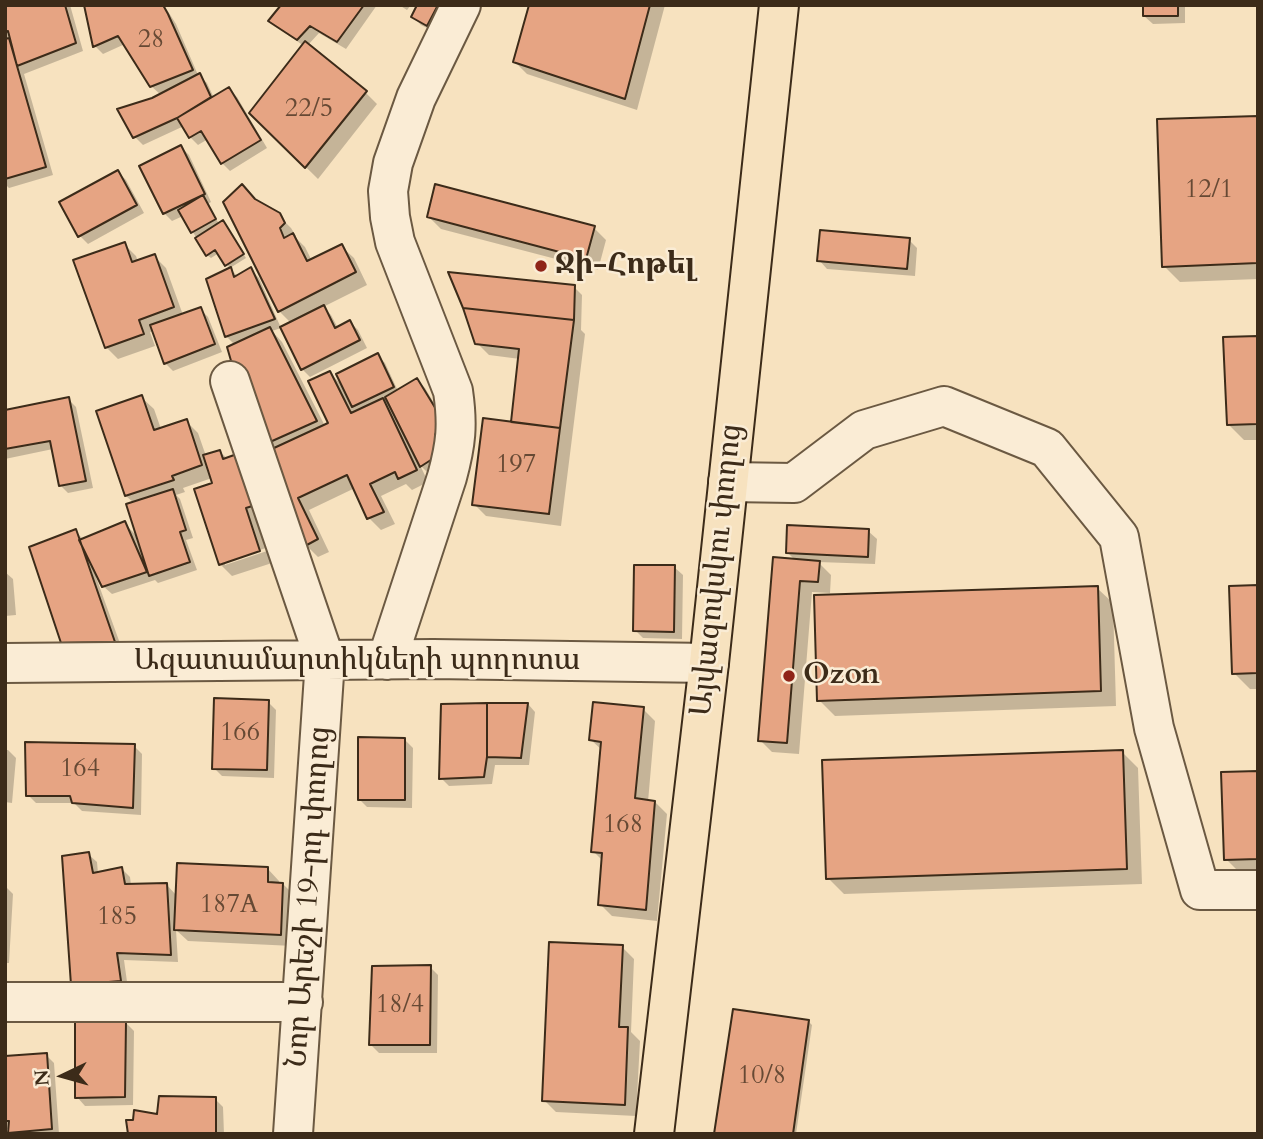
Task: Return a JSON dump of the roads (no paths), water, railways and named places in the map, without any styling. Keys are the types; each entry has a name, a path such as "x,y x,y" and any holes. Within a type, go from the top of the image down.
{"main road":[{"name":"Այվազովսկու փողոց","path":"654,1134 709,663 779,5"}],"street":[{"path":"387,660 447,477 455,447 457,417 453,391 395,242 388,191 393,163 416,98 461,5"},
{"path":"230,381 325,660"},
{"path":"728,482 794,483 864,430 944,406 1047,448 1119,537 1154,728 1200,890 1258,890"},
{"name":"Նոր Արեշի 19-րդ փողոց","path":"293,1134 325,660"},
{"name":"Ազատամարտիկների պողոտա","path":"5,663 387,660 709,663"},
{"path":"5,1002 303,1002"}],"place":[{"name":"Ջի-Հոթել","path":"541,266"},
{"name":"Ozon","path":"789,676"}]}
